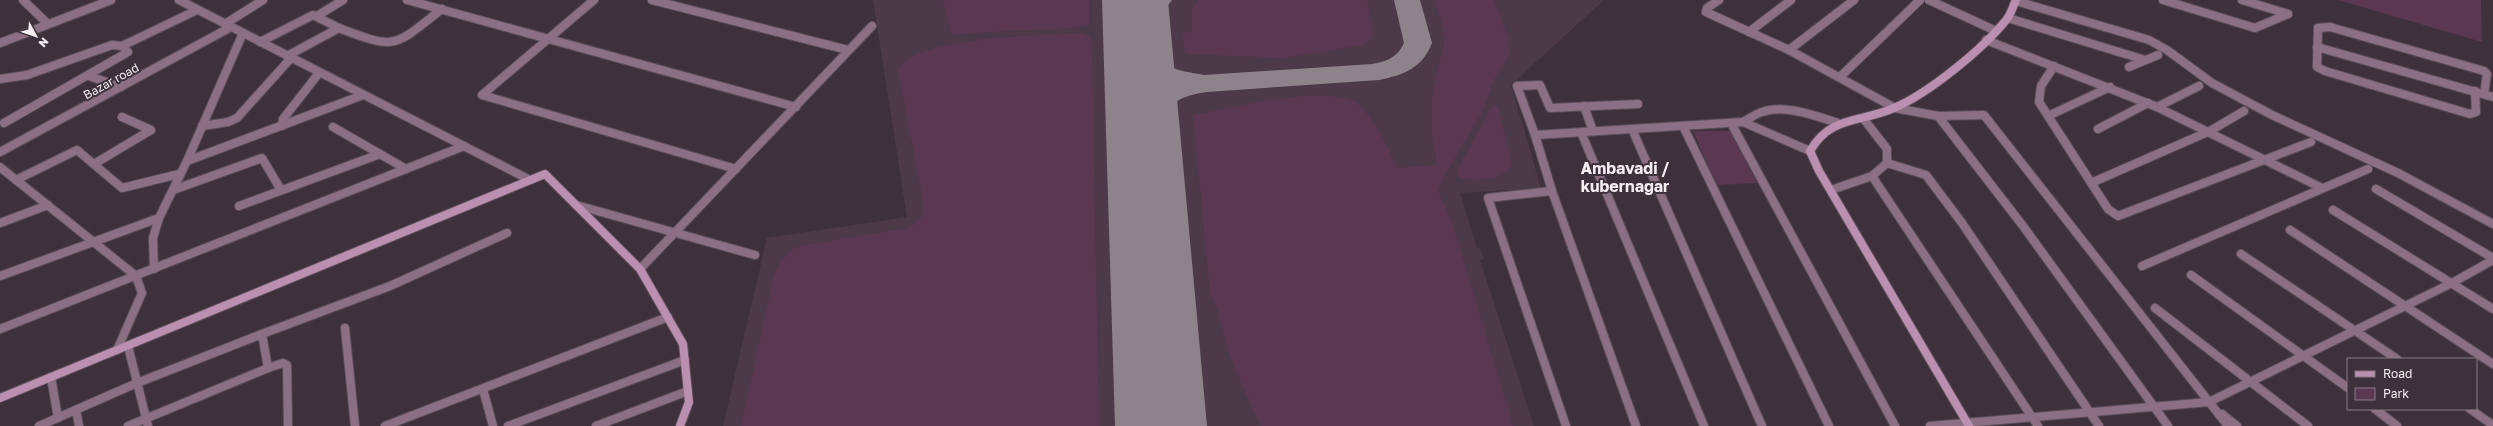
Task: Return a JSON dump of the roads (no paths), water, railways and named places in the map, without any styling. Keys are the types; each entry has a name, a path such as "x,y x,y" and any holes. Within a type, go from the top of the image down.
{"street":[{"path":"23,0 48,24"},
{"path":"0,43 111,0"},
{"path":"178,0 530,180"},
{"name":"Bazar road","path":"0,152 121,87 228,26 263,0"},
{"path":"317,16 343,0"},
{"path":"407,0 796,107"},
{"path":"594,0 482,95 736,169"},
{"path":"652,0 848,50"},
{"path":"1719,0 1707,8 1706,12 1789,50 1895,108 1938,116 1976,114 1987,118 2228,426"},
{"path":"1749,32 1791,0"},
{"path":"1789,50 1854,0"},
{"path":"1840,77 1920,0"},
{"path":"1929,0 1996,32"},
{"path":"1810,151 1816,137 1838,123 1863,118 1909,103 1996,32 2008,18 2016,0 2150,40 2167,50 2212,83 2252,105 2398,173 2493,224"},
{"path":"2165,0 2255,28 2288,14 2242,0"},
{"path":"260,42 311,16 317,16 339,28 379,43 392,43 442,9"},
{"path":"0,80 27,75 112,45 122,46 197,10"},
{"path":"2008,18 2145,60"},
{"path":"640,269 872,26"},
{"path":"2475,91 2476,112 2466,113 2320,69 2317,67 2318,28 2324,26 2337,29 2484,71 2487,74 2484,94"},
{"path":"202,126 228,122 237,118 289,57 339,28"},
{"path":"154,269 153,238 159,218 179,174 187,161 243,33"},
{"path":"1986,40 2158,106 2322,188"},
{"path":"4,123 126,55 128,52 122,46"},
{"path":"2318,47 2493,97"},
{"path":"2129,67 2158,55"},
{"path":"2054,66 2041,86 2038,94 2039,102 2108,209 2118,216 2268,160 2311,142"},
{"path":"282,126 282,118 320,72"},
{"path":"89,76 121,87"},
{"path":"1636,426 1552,191 1535,135 1517,86 1540,85 1550,108 1638,104"},
{"path":"2158,106 2199,86"},
{"path":"2048,116 2110,87"},
{"path":"187,161 363,95"},
{"path":"2098,129 2148,102"},
{"path":"1584,106 1593,131"},
{"path":"1535,135 1743,122 1764,111 1800,112 1838,123"},
{"path":"2091,183 2210,131 2244,111"},
{"path":"94,164 145,135 151,130 122,116"},
{"path":"1938,116 2168,426"},
{"path":"1863,118 1886,149 1887,163"},
{"path":"1743,122 1810,151 1831,190 1968,425"},
{"path":"1731,123 1895,426"},
{"path":"1683,126 1829,426"},
{"path":"333,127 406,169"},
{"path":"1632,129 1762,426"},
{"path":"1582,132 1704,426"},
{"path":"0,329 464,146"},
{"path":"16,180 78,150 122,188 179,174"},
{"path":"239,206 380,154"},
{"path":"173,190 262,158 281,190"},
{"path":"1831,190 1872,176 1887,163"},
{"path":"1887,163 1926,175 1962,223 2099,426"},
{"path":"0,167 136,276 142,293 117,350"},
{"path":"2142,266 2368,169"},
{"path":"0,398 545,174 640,269 683,344 689,402 680,426"},
{"path":"1872,176 2038,426"},
{"path":"1930,426 1968,425 2032,417 2209,402 2452,283 2493,259 2376,189"},
{"path":"1552,191 1488,198 1566,426"},
{"path":"0,223 48,205"},
{"path":"576,205 755,255"},
{"path":"2333,210 2493,309"},
{"path":"0,276 159,218"},
{"path":"2290,230 2493,364"},
{"path":"39,426 137,383 390,286 507,233"},
{"path":"2241,254 2396,358"},
{"path":"2191,275 2347,387"},
{"path":"2155,308 2308,426"},
{"path":"385,426 668,317"},
{"path":"345,328 355,426"},
{"path":"262,334 268,368"},
{"path":"128,346 147,422"},
{"path":"508,426 685,360"},
{"path":"128,426 147,422 268,368 283,363 287,364 288,426"},
{"path":"51,377 58,418"},
{"path":"483,389 493,426"},
{"path":"596,426 688,391"},
{"path":"2209,402 2237,426"},
{"path":"76,410 79,426"},
{"path":"2376,410 2397,426"},
{"path":"2471,410 2493,425"}],"district":[{"name":"Ambavadi / kubernagar","path":"1625,177"}]}
